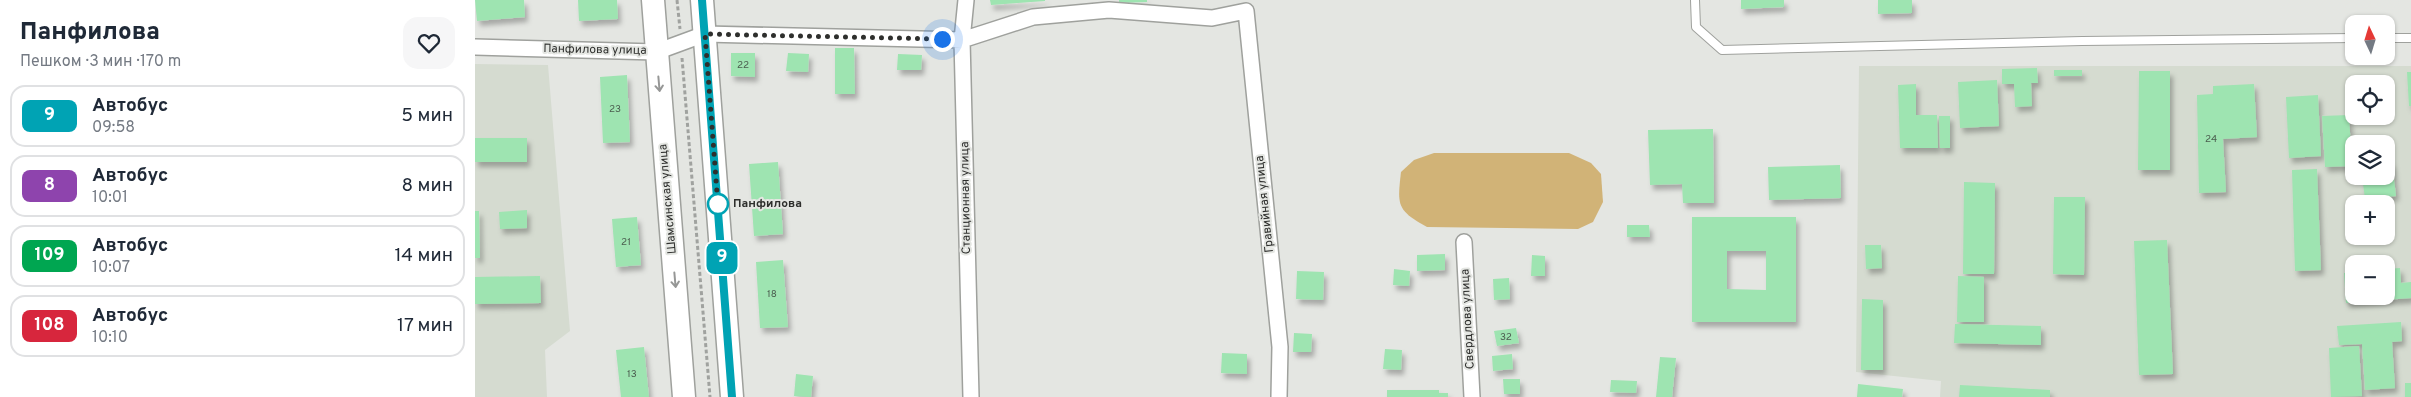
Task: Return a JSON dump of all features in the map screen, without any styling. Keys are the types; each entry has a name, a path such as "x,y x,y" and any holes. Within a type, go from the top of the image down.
{"main road":[{"name":"Шамсинская улица","path":"653,0 684,397"},
{"path":"702,0 732,397"}],"street":[{"name":"Станционная улица","path":"966,0 962,40 971,397"},
{"name":"Панфилова улица","path":"475,47 656,52 705,34 962,40 1033,17 1109,10 1211,18 1246,11"},
{"name":"Гравийная улица","path":"1246,11 1280,347 1279,397"},
{"name":"Свердлова улица","path":"1464,242 1472,397"}],"lane":[{"path":"1695,0 1696,27 1722,50 2082,40 2345,38"},
{"path":"2395,38 2411,38"}],"path":[{"path":"677,0 710,397"}],"shaded area":[{"path":"475,64 548,65 570,331 545,350 547,397 475,397"},
{"path":"1859,66 2411,66 2411,397 1940,397 1941,381 1856,372"},
{"path":"1434,153 1569,153 1591,163 1601,174 1603,202 1593,222 1578,229 1427,227 1405,211 1401,206 1399,193 1401,172 1414,160"}],"building":[{"path":"475,0 524,0 525,17 477,21"},
{"path":"578,0 617,0 618,19 579,21"},
{"path":"990,0 1045,0 1045,1 991,5"},
{"path":"1119,0 1147,0 1147,2 1119,3"},
{"path":"1741,0 1784,0 1784,7 1741,9"},
{"path":"1878,0 1912,0 1912,13 1878,14"},
{"path":"835,48 854,48 855,94 835,94"},
{"path":"731,53 755,53 755,77 731,76"},
{"path":"788,53 809,54 808,72 786,71"},
{"path":"898,54 922,55 921,70 897,70"},
{"path":"2037,68 2038,83 2031,83 2032,106 2015,107 2014,84 2002,84 2002,69"},
{"path":"2054,70 2082,70 2082,76 2054,76"},
{"path":"2139,71 2170,71 2170,170 2138,170"},
{"path":"2407,72 2411,72 2411,106 2409,106"},
{"path":"627,75 630,142 603,143 600,77"},
{"path":"1997,80 1999,126 1960,128 1958,82"},
{"path":"1916,84 1916,115 1937,115 1938,148 1900,148 1898,85"},
{"path":"2254,84 2257,137 2223,139 2226,192 2199,193 2197,95 2213,94 2213,86"},
{"path":"2318,95 2321,156 2289,158 2286,97"},
{"path":"2345,115 2345,125 2350,125 2350,135 2345,135 2345,166 2325,167 2322,116"},
{"path":"1939,116 1950,116 1950,148 1940,148"},
{"path":"1713,129 1714,203 1683,203 1682,184 1650,185 1648,130"},
{"path":"475,138 527,138 527,162 475,162"},
{"path":"778,162 783,234 754,236 749,164"},
{"path":"1840,165 1841,198 1769,200 1768,167"},
{"path":"2317,169 2321,270 2295,271 2292,170"},
{"path":"1964,182 1995,183 1994,274 1963,274"},
{"path":"2363,185 2395,185 2396,196 2364,195"},
{"path":"2054,197 2085,197 2084,275 2053,274"},
{"path":"527,210 527,228 500,229 499,212"},
{"path":"475,211 479,211 480,258 475,258"},
{"path":"637,217 641,265 616,267 612,219"},
{"path":"1692,217 1796,217 1796,322 1692,322","holes":["1727,251 1766,251 1766,290 1727,289"]},
{"path":"1627,225 1649,225 1650,237 1627,237"},
{"path":"2167,240 2173,374 2139,375 2134,241"},
{"path":"1865,245 1881,245 1882,268 1866,269"},
{"path":"1445,254 1445,270 1417,271 1417,255"},
{"path":"1532,255 1545,256 1545,276 1531,276"},
{"path":"783,260 788,327 760,328 756,262"},
{"path":"2395,268 2400,268 2401,283 2411,282 2411,298 2395,299"},
{"path":"1394,269 1410,271 1409,286 1393,285"},
{"path":"1297,271 1324,272 1323,300 1296,299"},
{"path":"540,276 541,303 475,304 475,277"},
{"path":"1958,276 1984,277 1984,322 1957,322"},
{"path":"1509,278 1510,299 1494,300 1493,279"},
{"path":"1862,299 1883,300 1883,370 1861,370"},
{"path":"2401,322 2402,341 2392,342 2395,388 2365,390 2362,344 2339,345 2337,326"},
{"path":"1955,324 2041,326 2041,345 1954,343"},
{"path":"1516,328 1519,343 1497,346 1494,331"},
{"path":"1294,333 1312,334 1311,352 1293,352"},
{"path":"2359,346 2362,396 2331,397 2329,348"},
{"path":"644,347 649,397 621,397 616,350"},
{"path":"1385,349 1402,350 1401,370 1383,369"},
{"path":"1222,353 1247,354 1247,374 1221,373"},
{"path":"1512,354 1513,369 1493,371 1492,356"},
{"path":"1660,357 1676,358 1672,397 1656,397"},
{"path":"796,374 813,376 811,397 794,396"},
{"path":"1503,379 1520,379 1520,394 1504,394"},
{"path":"1611,380 1637,381 1636,393 1610,392"},
{"path":"2405,383 2411,383 2411,397 2405,397"},
{"path":"1858,384 1903,389 1902,397 1857,397"},
{"path":"1960,385 2050,390 2050,397 1959,397"},
{"path":"1387,390 1439,390 1439,393 1448,393 1448,397 1387,397"}],"bus line":[{"name":"9","path":"702,0 732,397"}],"place":[{"name":"Панфилова","path":"718,204"}],"route":[{"path":"718,204 718,206 705,34 942,39"}]}
